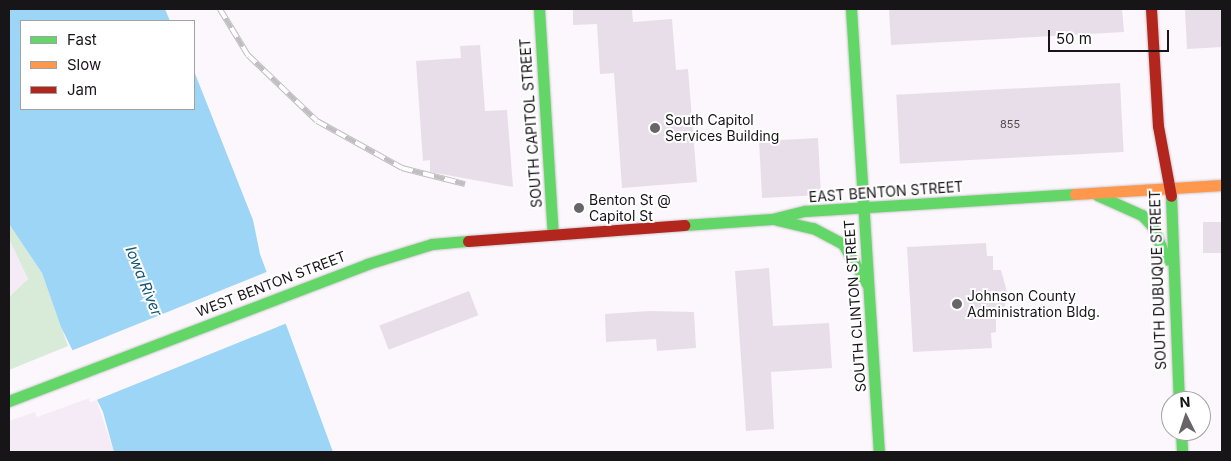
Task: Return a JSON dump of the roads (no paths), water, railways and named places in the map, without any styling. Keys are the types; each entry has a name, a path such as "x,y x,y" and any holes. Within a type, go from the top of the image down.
{"street":[{"name":"SOUTH CAPITOL STREET","path":"539,9 553,235"},
{"name":"SOUTH CLINTON STREET","path":"851,9 879,452"},
{"name":"SOUTH DUBUQUE STREET","path":"1151,9 1158,126 1171,186 1171,282 1178,391"},
{"name":"EAST BENTON STREET","path":"553,235 772,219 864,208 1171,186 1222,185"},
{"path":"1091,192 1123,204 1153,227 1171,282"},
{"path":"772,219 813,228 843,244 856,260 870,292"},
{"name":"WEST BENTON STREET","path":"9,401 27,392 367,264 432,244 553,235"}],"water":[{"name":"Iowa River","path":"9,9 165,9 170,20 20,20 20,110 195,110 195,74 253,220 260,254 333,452 114,452 103,412 61,327 42,273 9,224"}],"railway":[{"path":"220,9 248,55 317,121 402,168 465,184"}],"place":[{"name":"South Capitol Services Building","path":"655,128"},
{"name":"Benton St @ Capitol St","path":"579,208"},
{"name":"Johnson County Administration Bldg.","path":"957,304"}]}
